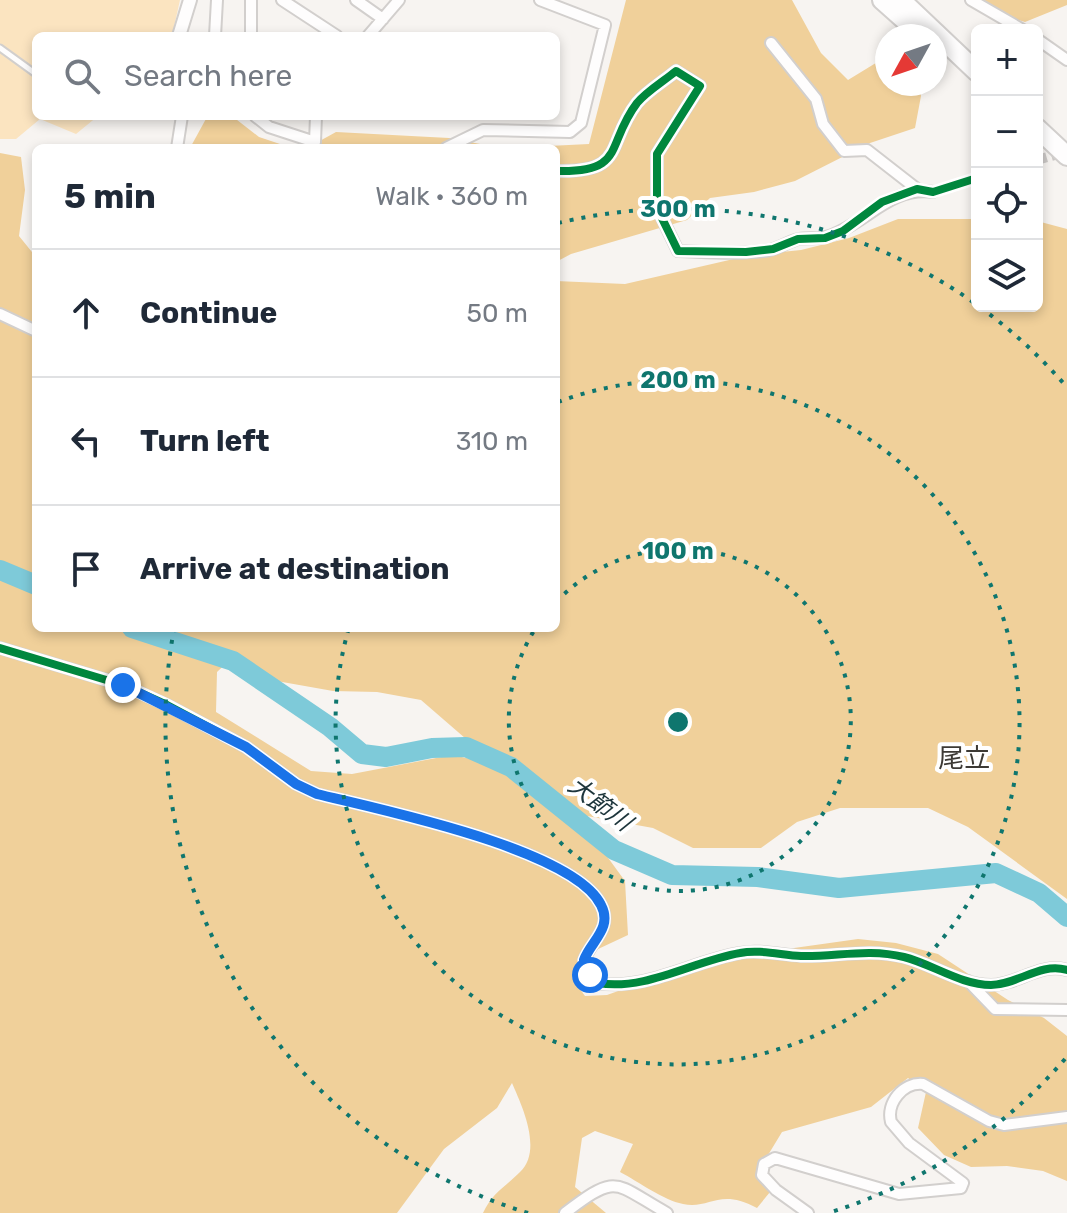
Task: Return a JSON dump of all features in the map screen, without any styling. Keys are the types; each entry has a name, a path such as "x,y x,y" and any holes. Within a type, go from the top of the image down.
{"highway":[{"path":"882,0 909,24"},
{"path":"901,0 971,66"},
{"path":"947,58 971,80"},
{"path":"1043,134 1067,156"},
{"path":"1043,147 1067,169"}],"street":[{"path":"180,32 190,0"},
{"path":"215,32 217,0"},
{"path":"251,0 251,32"},
{"path":"282,0 331,32"},
{"path":"356,0 383,19"},
{"path":"372,32 399,0"},
{"path":"454,144 483,130 570,132 581,123 605,25 540,0"},
{"path":"971,0 1013,24"},
{"path":"771,43 816,99 823,124 844,151 867,150 917,189 933,192"},
{"path":"1043,43 1067,60"},
{"path":"560,171 584,172 613,155 638,102 676,71 700,86 657,154 657,208 678,251 746,252 773,249 798,239 825,238 843,231 882,202 917,189"},
{"path":"178,144 181,120"},
{"path":"260,120 269,127 315,142 316,120"},
{"path":"0,314 32,329"},
{"path":"0,648 123,685 167,705 246,747 296,784 317,794 456,829 516,849 559,871 586,888 602,906 604,923 601,934 584,960 598,983 612,986 655,978 743,952 805,956 861,950 903,957 967,980 994,985 1038,971 1067,970"},
{"path":"967,980 995,1009 1067,1010"},
{"path":"808,1213 776,1190 762,1175 764,1164 775,1158 899,1194 961,1188 963,1183 909,1143 891,1122 892,1104 900,1091 914,1083 923,1084 989,1121 1004,1125 1067,1117"},
{"path":"565,1213 596,1189 617,1184 628,1187 667,1213"}],"lane":[{"path":"0,48 32,71"}],"shaded area":[{"path":"0,0 180,0 173,32 32,32 32,120 39,120 16,139 0,139"},
{"path":"626,0 792,0 821,53 848,80 875,64 875,96 921,96 915,128 870,143 795,181 754,192 710,198 687,220 560,260 560,145 589,144"},
{"path":"971,0 1067,0 1067,5 1025,22 975,7"},
{"path":"42,120 93,120 76,134"},
{"path":"205,120 237,120 259,137 280,144 192,144"},
{"path":"336,132 449,138 480,144 314,144"},
{"path":"0,153 21,157 25,190 19,236 32,252 32,632 560,632 560,281 625,284 751,255 801,250 849,238 898,219 971,219 971,312 1043,312 1043,223 1067,229 1067,899 968,827 928,808 840,808 797,822 761,848 693,848 653,828 576,814 625,881 628,935 596,950 572,978 585,996 607,995 702,961 858,939 896,943 938,954 1008,1000 1044,1018 1067,1036 1067,1181 1043,1171 1007,1166 971,1167 944,1155 918,1128 926,1092 908,1078 871,1107 782,1132 765,1160 770,1192 757,1208 733,1199 692,1205 667,1199 620,1172 633,1144 595,1131 582,1138 575,1187 606,1213 483,1213 495,1195 527,1163 530,1152 528,1128 512,1083 497,1108 444,1149 397,1213 0,1213","holes":["237,653 271,680 333,691 377,692 421,700 495,764 452,755 352,774 311,771 216,712 217,672"]}],"waterway":[{"name":"大節川","path":"0,570 32,583"},
{"name":"大節川","path":"144,632 233,661 330,727 362,754 386,757 432,748 466,747 511,767 614,850 672,875 758,877 839,888 996,873 1039,893 1067,917"}],"tunnel":[{"path":"1043,158 1065,152"},
{"path":"933,192 971,180"}],"cycle path":[{"path":"560,171 594,167 604,161 611,154 637,103 676,71 700,86 657,154 657,208 678,251 746,252 773,249 798,239 825,238 843,231 882,202 917,189 933,192 971,180"},
{"path":"0,648 123,685 167,705 246,747 296,784 317,794 471,834 554,866 584,885 601,905 603,928 584,960 598,983 634,983 722,957 755,952 801,956 891,954 915,960 969,982 991,985 1047,969 1067,970"}],"district":[{"name":"尾立","path":"964,758"}],"route":[{"path":"123,685 246,747 296,784 317,794 456,829 516,849 559,871 586,888 602,906 604,923 601,934 584,960 590,975"}]}
